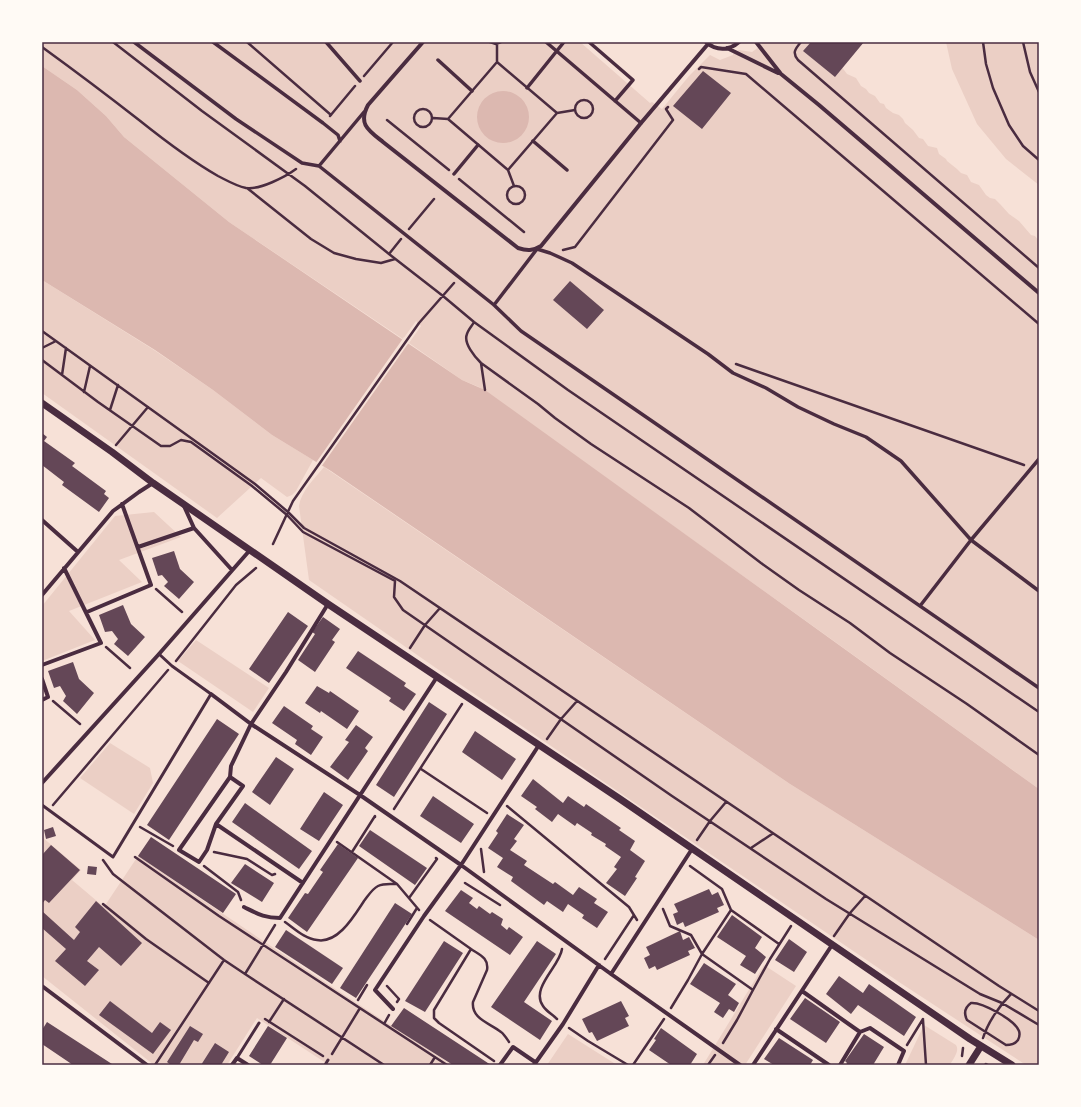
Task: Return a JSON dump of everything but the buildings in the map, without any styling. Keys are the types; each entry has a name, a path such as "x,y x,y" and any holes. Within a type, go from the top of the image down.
{"street":[{"path":"134,42 236,119 302,164 319,166 494,306 521,331 1039,688"},
{"path":"213,42 332,130 338,135 340,141"},
{"path":"326,42 360,81"},
{"path":"319,166 364,112 368,104 423,42"},
{"path":"546,42 641,122"},
{"path":"527,88 564,42"},
{"path":"589,42 633,80 615,101"},
{"path":"494,306 537,249 542,246 641,122 707,43 717,48 727,48 739,42"},
{"path":"756,42 780,74"},
{"path":"727,48 780,74 819,105 1039,293"},
{"path":"438,60 472,91"},
{"path":"364,112 365,124 375,136 518,248 524,250 537,249 572,263 708,354 733,373 766,388 798,408 866,437 901,461 971,540 1039,591"},
{"path":"533,141 567,170"},
{"path":"454,174 478,145"},
{"path":"42,403 153,483 328,604 438,676 929,1011 1012,1065"},
{"path":"920,606 971,540 1039,459"},
{"path":"42,595 113,511 153,483"},
{"path":"87,612 151,585 122,504"},
{"path":"183,504 194,528 232,570"},
{"path":"42,520 78,552"},
{"path":"138,548 194,528"},
{"path":"42,783 159,654 250,550"},
{"path":"42,665 101,643 64,568"},
{"path":"230,777 243,786 216,824 207,850 199,862 179,850 230,777 231,766 252,724 328,604"},
{"path":"244,907 269,918 280,918 438,676"},
{"path":"42,679 48,697 42,700"},
{"path":"211,694 252,724 360,795 461,865 740,1065"},
{"path":"393,1009 375,990 424,916 461,865 539,746"},
{"path":"216,824 303,883"},
{"path":"611,974 692,849"},
{"path":"753,1065 831,944"},
{"path":"500,1065 513,1047 535,1064 563,1024 599,965"},
{"path":"42,986 147,1065"},
{"path":"802,991 860,1032"},
{"path":"840,1065 860,1032 870,1028 904,1051 898,1065"},
{"path":"776,1029 829,1065"},
{"path":"969,1065 981,1046"},
{"path":"232,1065 237,1058 248,1065"}],"lane":[{"path":"42,805 113,857 211,694 172,666 159,654"},
{"path":"237,1058 259,1023"},
{"path":"324,1065 328,1060"}],"path":[{"path":"112,42 202,111 305,186 474,322 580,398 1039,712"},
{"path":"247,42 331,115"},
{"path":"490,42 495,44 501,42"},
{"path":"801,42 794,51 794,56 798,60 1039,268"},
{"path":"983,42 986,64 993,88 1009,124 1023,146 1039,160"},
{"path":"1023,42 1030,72 1039,92"},
{"path":"448,119 497,62 497,44"},
{"path":"42,47 163,139 203,167 227,181 247,188 311,239 334,253 356,259 381,263 395,259"},
{"path":"497,62 556,113"},
{"path":"696,73 701,67 746,74 1039,324"},
{"path":"584,100 592,105 593,109 589,117 585,119 577,116 575,110 576,104 584,100"},
{"path":"550,253 575,248 673,120 666,109 671,103"},
{"path":"424,108 431,113 432,118 431,123 428,126 423,127 418,126 414,118 415,113 424,108"},
{"path":"508,170 556,113 575,110"},
{"path":"432,118 448,119 508,170 514,186"},
{"path":"247,188 260,186 278,180 302,164"},
{"path":"514,186 521,187 524,190 526,195 521,203 516,204 508,200 508,190 514,186"},
{"path":"389,254 434,199"},
{"path":"273,544 293,501 419,323 459,278"},
{"path":"474,322 466,334 466,339 471,351 481,363 501,376 591,444 689,508 799,590 850,623 890,653 967,704 1039,755"},
{"path":"42,331 255,484 287,514 303,532 395,581 394,597 403,610 826,899 980,994 1002,1003 1039,1025"},
{"path":"42,348 56,341"},
{"path":"62,375 66,348"},
{"path":"42,360 84,392 161,446 170,446 181,440 191,442 252,486 304,528 400,582 440,608 772,834 1011,994 1039,1011"},
{"path":"730,362 1032,468"},
{"path":"481,363 485,390"},
{"path":"84,392 90,366"},
{"path":"110,410 118,386"},
{"path":"116,446 148,407"},
{"path":"48,810 172,666 236,585 256,568"},
{"path":"151,585 182,612"},
{"path":"405,655 425,625 440,608"},
{"path":"101,643 130,668"},
{"path":"48,697 80,724"},
{"path":"389,816 467,697"},
{"path":"546,739 577,701"},
{"path":"421,769 492,817"},
{"path":"507,807 512,801"},
{"path":"502,802 629,907 642,927"},
{"path":"692,849 710,821 726,802"},
{"path":"352,852 375,816 381,820"},
{"path":"134,823 179,850"},
{"path":"751,848 772,834"},
{"path":"332,838 397,884 424,916 487,961 487,970 472,1007 474,1013 478,1017 502,1033 513,1047"},
{"path":"481,846 484,874"},
{"path":"207,850 247,858 272,875 283,870"},
{"path":"409,898 436,859 430,854"},
{"path":"135,857 219,916 447,1065"},
{"path":"684,861 722,889 731,910 779,944"},
{"path":"199,862 238,892 244,907"},
{"path":"122,881 224,960 384,1065"},
{"path":"245,974 280,918 307,937 317,940 326,940 334,937 344,928 370,892 377,886 397,884"},
{"path":"831,944 850,913 865,896"},
{"path":"659,900 670,926 691,935 702,954 753,990"},
{"path":"103,904 146,939 209,983"},
{"path":"633,1065 731,910"},
{"path":"604,960 634,915"},
{"path":"719,1050 779,944 795,920"},
{"path":"560,937 562,952 543,984 539,996 543,1007 563,1024 628,1065"},
{"path":"471,949 433,1014 434,1018 439,1024 495,1062"},
{"path":"155,1065 224,960"},
{"path":"384,1024 399,999 386,984"},
{"path":"981,1046 985,1032 996,1012 1011,994"},
{"path":"269,1022 284,999"},
{"path":"971,1003 982,1005 996,1012 1011,1022 1019,1030 1020,1034 1018,1040 1014,1044 1006,1045 985,1032 967,1020 965,1016 965,1010 971,1003"},
{"path":"262,1017 328,1060 360,1008"},
{"path":"904,1051 929,1011"},
{"path":"923,1019 926,1065"},
{"path":"430,1065 435,1057"}],"shaded area":[{"path":"42,42 580,42 650,103 652,102 662,109 689,76 710,55 720,60 733,55 734,52 739,50 752,52 763,42 812,42 841,66 847,74 856,78 861,86 875,96 880,103 884,104 886,108 893,113 899,115 928,146 937,148 939,154 961,173 967,175 971,182 979,185 986,195 995,199 1039,241 1039,789 479,387 462,380 409,343 421,326 416,321 403,339 229,222 124,137 106,116 77,90 42,66"},
{"path":"946,42 1039,42 1039,185 1006,159 977,124 952,69"},
{"path":"42,66 77,90 106,116 124,137 229,222 462,380 485,390 1039,789 1039,940 790,784 331,471 272,435 213,390 155,350 42,280"},
{"path":"503,91 517,95 525,103 529,117 525,131 517,139 503,143 489,139 481,131 477,117 481,103 489,95"},
{"path":"42,280 154,350 213,390 272,435 313,460 296,491 287,497 261,478 217,518 42,393"},
{"path":"324,467 790,784 1039,940 1039,1065 1026,1065 899,982 436,668 309,580 299,506 305,490"},
{"path":"154,512 181,537 119,560 142,582 69,611 95,640 42,661 42,606 115,516"},
{"path":"196,640 269,688 253,712 178,661"},
{"path":"110,743 150,768 153,783 134,814 80,778"},
{"path":"42,837 81,870 72,880 104,907 138,856 294,962 452,1065 329,1065 257,1018 227,1065 154,1065 42,976"},
{"path":"764,965 796,986 745,1065 703,1065"},
{"path":"924,1025 956,1045 957,1052 950,1065 905,1065"},
{"path":"568,1034 617,1065 547,1065"}],"pier":[{"path":"404,337 410,341 321,467 315,464"}]}
